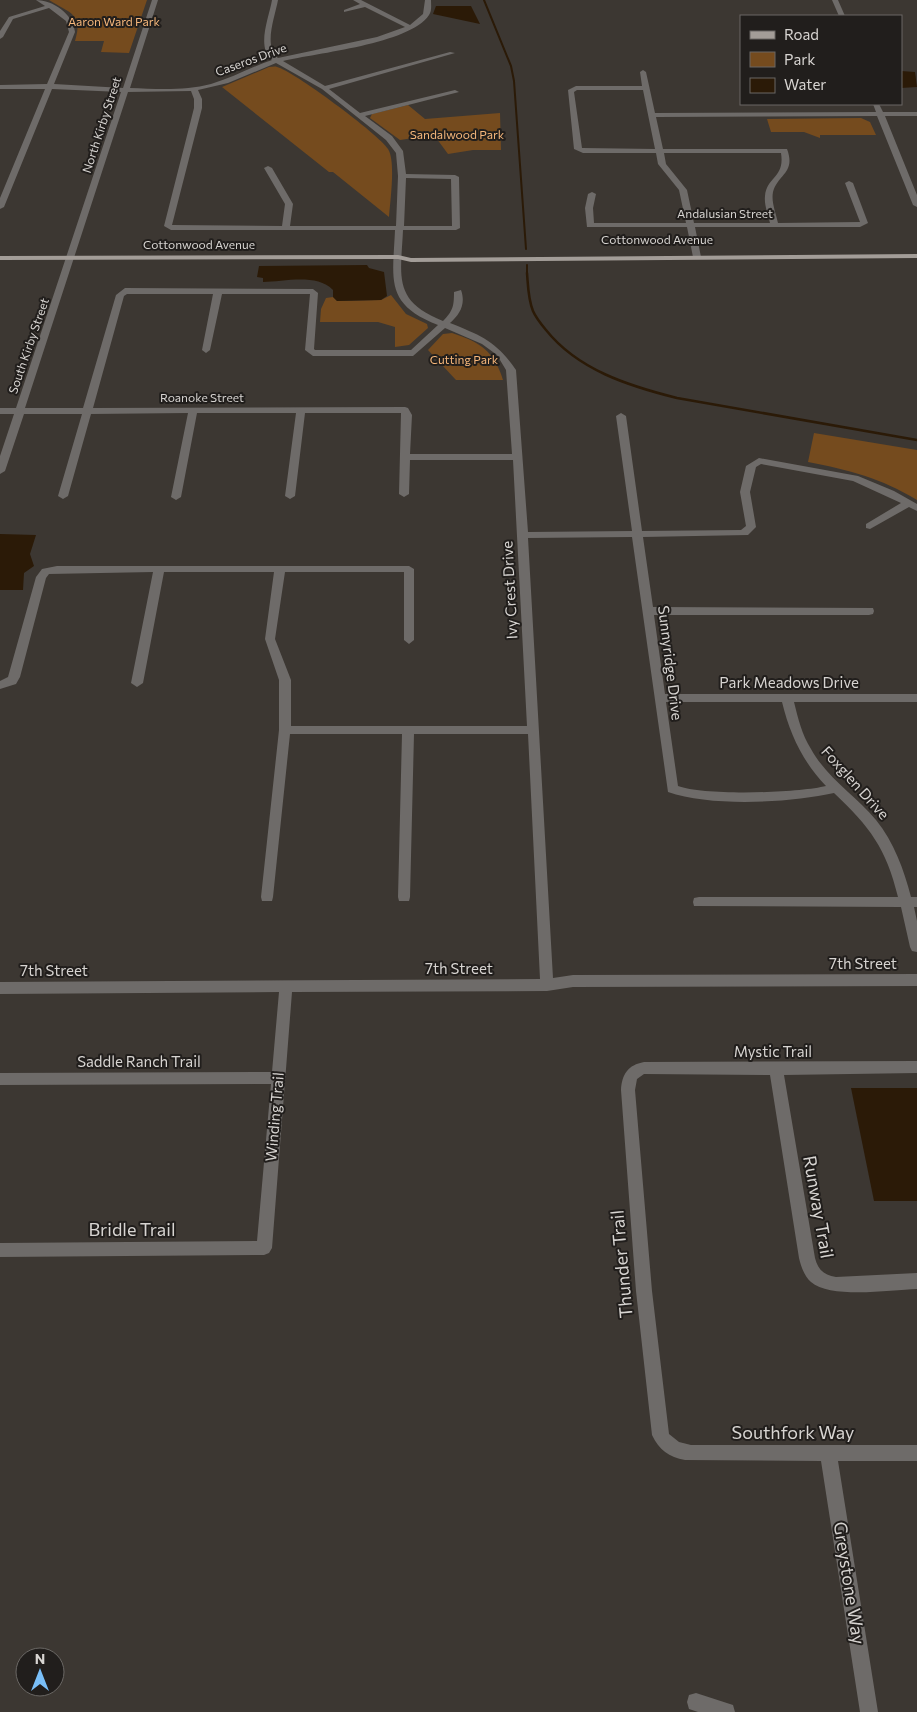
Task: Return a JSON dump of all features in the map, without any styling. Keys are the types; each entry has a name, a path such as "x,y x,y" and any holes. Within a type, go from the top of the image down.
{"main road":[{"name":"Cottonwood Avenue","path":"0,258 398,257 411,260 917,251"},
{"name":"Cottonwood Avenue","path":"697,254 917,256"}],"street":[{"path":"0,207 50,87 72,27 68,18 39,0"},
{"name":"North Kirby Street","path":"72,258 155,0"},
{"path":"275,0 267,44 269,54 277,61"},
{"path":"356,0 410,27"},
{"name":"Caseros Drive","path":"0,87 126,90 194,89 225,83 277,61 351,46 410,27 426,15 428,0"},
{"path":"828,0 835,15"},
{"path":"835,0 842,15"},
{"path":"346,11 365,5"},
{"path":"0,37 11,18 50,6"},
{"path":"324,88 452,53"},
{"name":"Ivy Crest Drive","path":"277,61 324,88 398,148 402,160 402,176 397,282 403,298 418,312 482,338 500,352 507,361 513,380 547,985"},
{"path":"642,72 659,151 665,169 677,180 683,190 697,254"},
{"path":"646,88 576,88 570,91 578,149 583,151 784,151 786,160 785,172 772,185 768,195 775,225"},
{"path":"194,89 198,98 198,108 168,226 171,228 456,228 455,177 402,176"},
{"path":"359,115 455,92"},
{"path":"876,105 917,205"},
{"path":"652,116 917,114"},
{"path":"268,168 289,204 286,228"},
{"path":"0,180 11,180"},
{"name":"Andalusian Street","path":"592,194 589,208 590,225 860,225 864,223 849,183"},
{"name":"South Kirby Street","path":"0,471 72,258"},
{"path":"62,496 120,295 125,291 310,291 314,293 309,350 313,353 413,353 457,311 458,292"},
{"path":"206,350 218,291"},
{"path":"176,497 193,410"},
{"path":"290,496 301,410"},
{"name":"Roanoke Street","path":"0,411 405,410 407,414 406,457"},
{"name":"Sunnyridge Drive","path":"621,416 649,611 671,786 676,792 687,794 740,795 813,793 837,788"},
{"path":"404,494 406,457 517,456"},
{"path":"523,535 739,534 747,532 751,527 745,492 751,466 756,462 764,461 856,478 913,505"},
{"path":"870,526 913,505"},
{"path":"137,683 159,569"},
{"path":"267,897 285,730 285,680 270,639 280,569"},
{"path":"0,685 12,681 14,677 41,577 46,571 409,569 409,640"},
{"path":"649,611 868,611"},
{"name":"Park Meadows Drive","path":"660,698 917,698"},
{"name":"Foxglen Drive","path":"787,698 800,742 809,757 867,817 879,834 896,866 911,902 917,947"},
{"path":"285,730 532,730"},
{"path":"404,897 408,730"},
{"path":"699,902 911,902"},
{"name":"7th Street","path":"0,988 547,985 572,981 917,980"},
{"name":"Winding Trail","path":"264,1248 286,986"},
{"name":"Mystic Trail","path":"631,1074 635,1070 644,1068 917,1067"},
{"name":"Runway Trail","path":"776,1069 806,1258 812,1274 826,1283 836,1285 917,1280"},
{"name":"Thunder Trail","path":"631,1074 628,1090 645,1301 659,1429 662,1440 669,1447"},
{"name":"Saddle Ranch Trail","path":"0,1079 278,1078"},
{"name":"Bridle Trail","path":"0,1250 264,1248"},
{"name":"Southfork Way","path":"669,1447 691,1453 917,1453"},
{"name":"Greystone Way","path":"828,1453 869,1712"},
{"path":"696,1702 726,1712"}],"green space":[{"name":"Aaron Ward Park","path":"49,0 147,0 129,53 101,52 104,41 75,41 78,25 76,19 68,11"},
{"path":"269,67 276,67 300,79 353,118 388,149 392,163 389,217 222,87"},
{"name":"Sandalwood Park","path":"408,105 425,119 500,113 501,150 473,150 448,154 434,135 400,140 370,118 372,114"},
{"path":"861,118 870,122 876,135 820,135 820,138 804,132 771,132 767,119"},
{"name":"Cutting Park","path":"391,295 406,314 427,324 428,328 409,345 395,347 395,327 378,322 320,322 321,309 326,298 333,297 337,301 381,300"},
{"name":"Cutting Park","path":"452,333 471,340 485,349 495,362 503,380 456,380 428,350 443,334"},
{"path":"814,433 917,450 917,500 878,480 808,462"}],"water":[{"path":"436,6 471,6 480,24 433,14"},
{"path":"902,71 915,72 917,87 902,88"},
{"path":"367,265 369,268 384,272 387,296 381,300 337,301 333,297 333,290 318,282 300,280 263,282 263,278 257,277 259,266"},
{"path":"0,534 36,535 30,554 34,566 24,573 23,590 0,590"},
{"path":"851,1088 917,1088 917,1201 874,1201"}],"waterway":[{"path":"484,0 511,66 514,81 526,249"},
{"path":"527,265 527,273"},
{"path":"527,273 531,306 534,314 546,330 573,356 623,382 677,398 917,440"}]}
